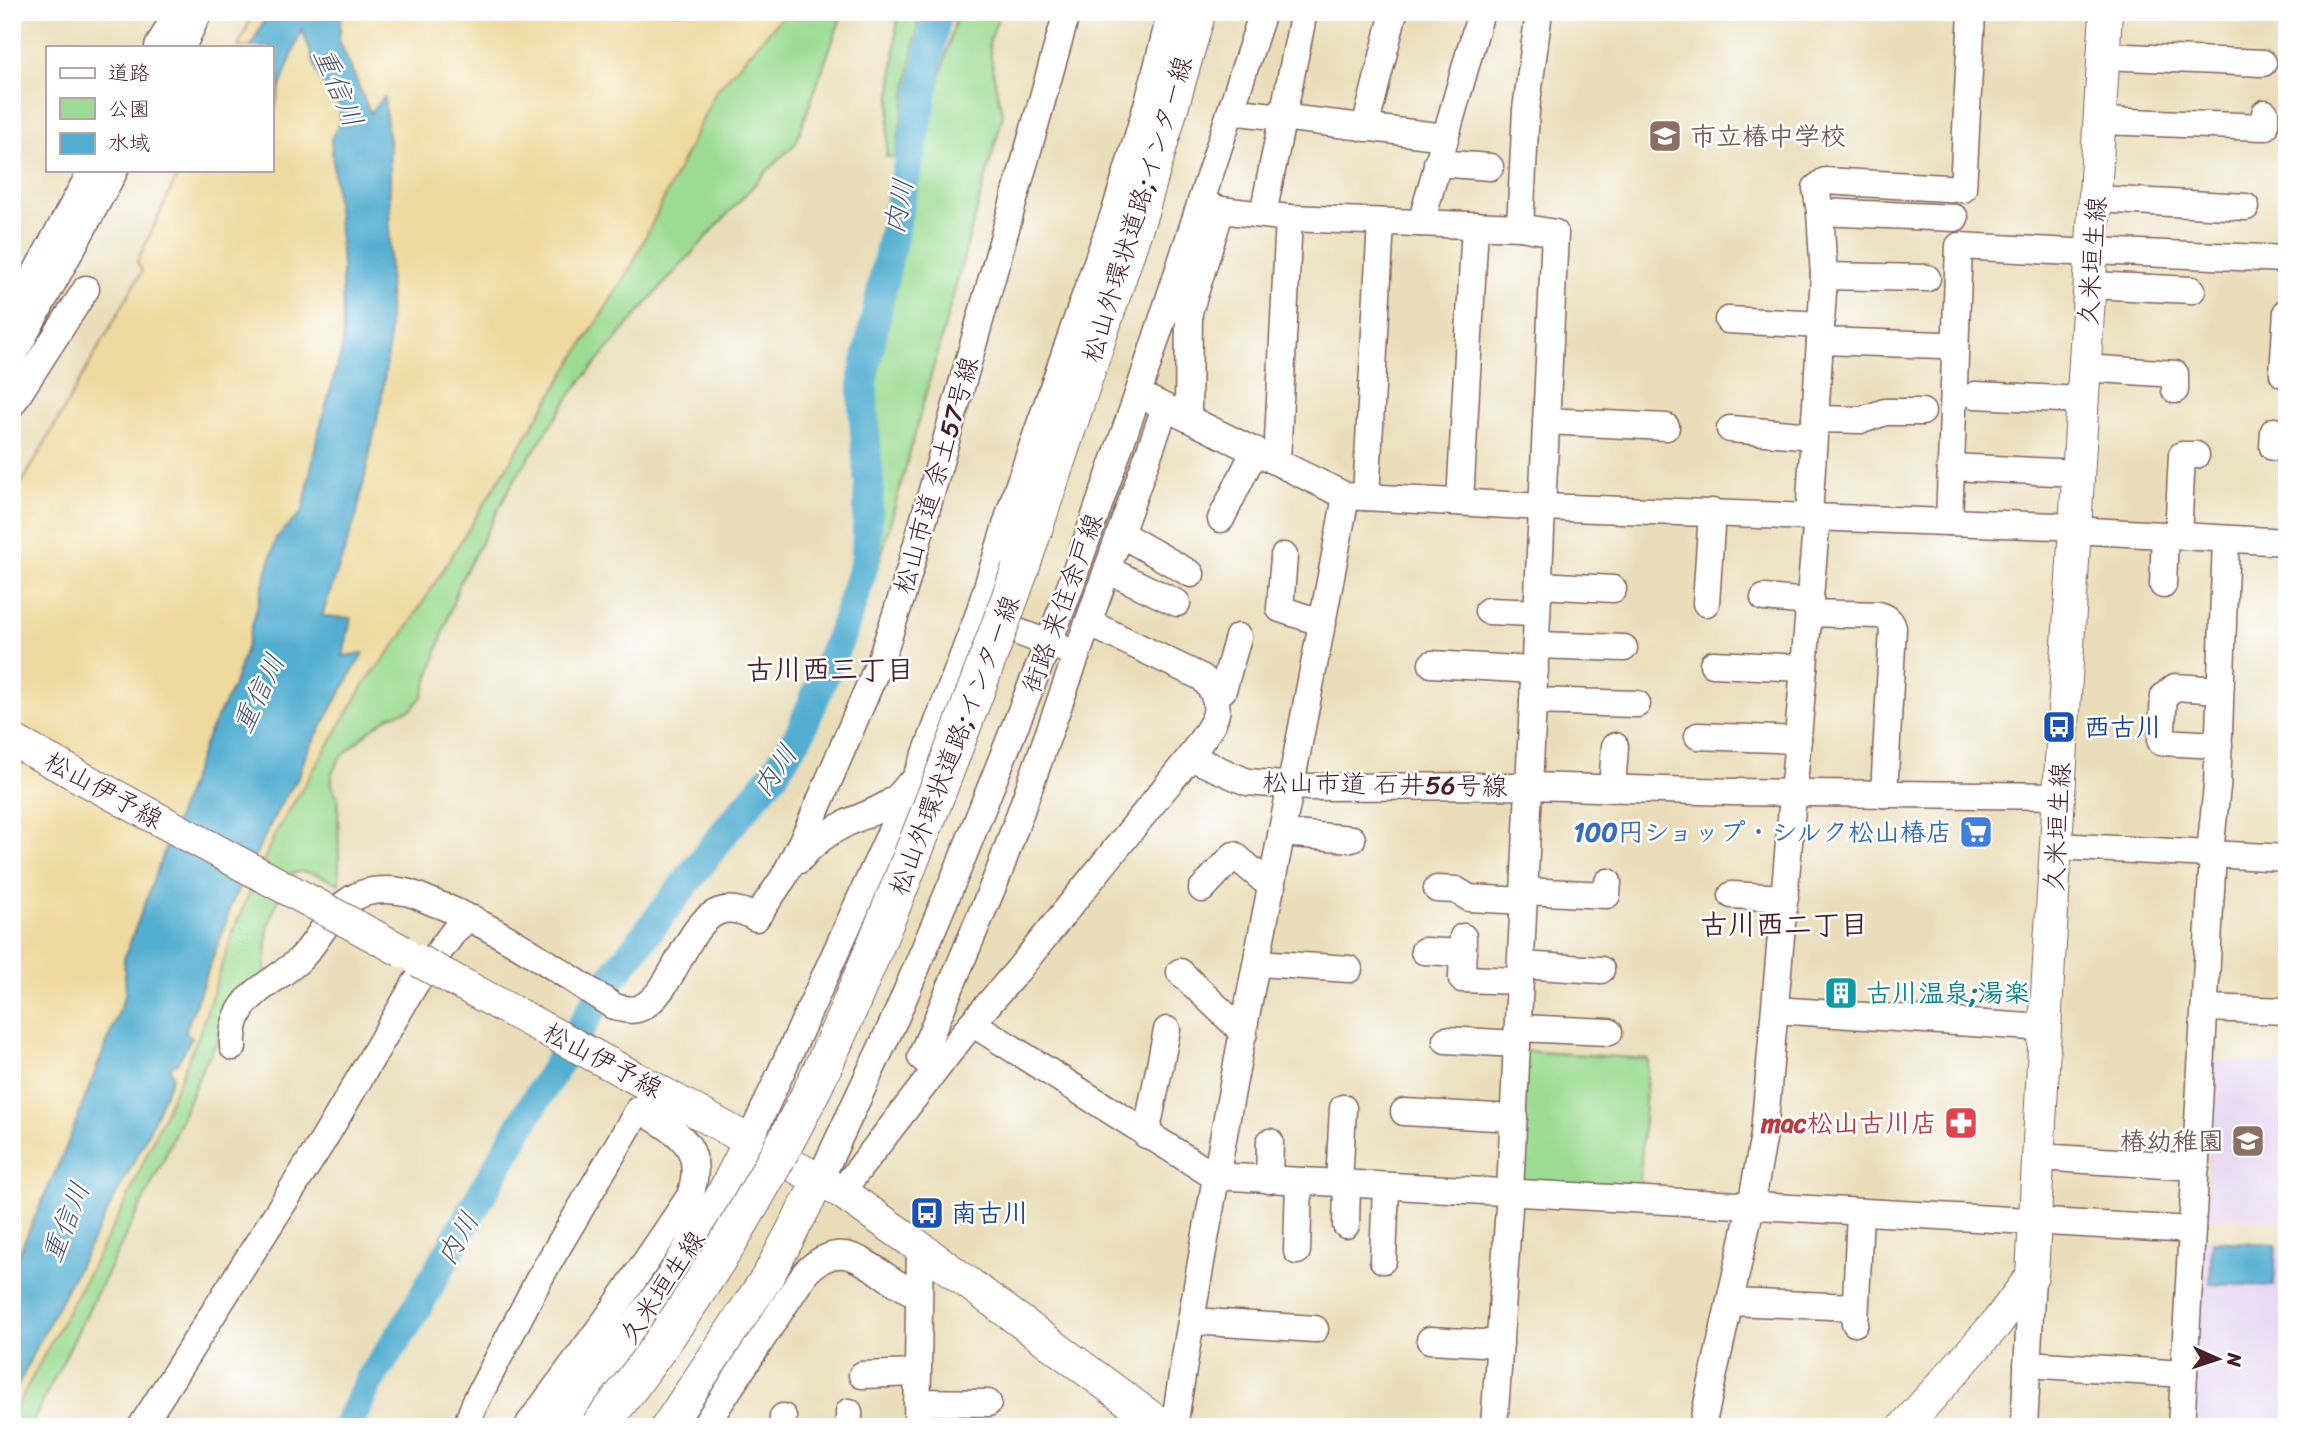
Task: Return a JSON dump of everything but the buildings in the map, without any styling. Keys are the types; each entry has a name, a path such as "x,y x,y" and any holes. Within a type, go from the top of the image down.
{"highway":[{"name":"松山外環状道路;インター線","path":"599,1427 654,1355 716,1261 772,1168 806,1104 916,849 1020,570 1140,210 1197,12"}],"main road":[{"name":"久米垣生線","path":"2032,1276 2106,12"},
{"name":"松山伊予線","path":"12,740 830,1185 1164,1427"},
{"name":"久米垣生線","path":"562,1427 670,1281 721,1197 750,1140"},
{"path":"667,1427 830,1185"},
{"path":"1904,1427 1996,1324 2022,1293 2032,1276"}],"street":[{"path":"159,46 177,12"},
{"path":"182,46 199,12"},
{"name":"松山市道 余土57号線","path":"473,919 615,1007 629,1010 642,1008 654,998 703,923 714,912 737,909 756,918 784,877 808,829 882,656 903,593 1067,12"},
{"path":"750,1140 924,759 978,616 1017,490 1117,205 1149,99 1171,12"},
{"name":"街路 来住余戸線","path":"830,1185 1065,601 1138,394 1211,206 1231,111 1263,12"},
{"path":"1263,214 1304,12"},
{"path":"1365,128 1394,12"},
{"path":"1421,223 1481,12"},
{"path":"1520,227 1526,110 1539,12"},
{"path":"1702,1427 1751,1206 1764,1134 1809,608 1814,427 1824,276 1816,188 1825,181 1963,189 1972,12"},
{"path":"2104,56 2263,64"},
{"path":"1231,111 1444,137"},
{"path":"2101,121 2185,115 2264,127 2265,113"},
{"path":"1437,163 1490,167"},
{"path":"12,316 91,172"},
{"path":"12,356 114,172"},
{"path":"2096,199 2246,207"},
{"path":"936,1069 921,1057 999,872 1121,534 1176,413 1189,312 1211,206 1289,218 1520,227 1555,233 1514,1118 1494,1427"},
{"path":"1820,212 1955,218"},
{"path":"1221,519 1266,455 1289,218"},
{"path":"1174,1427 1214,1176 1323,622 1356,496 1381,222"},
{"path":"1460,502 1475,225"},
{"path":"1949,522 1959,246 2287,259"},
{"path":"1824,276 1927,279"},
{"path":"2091,285 2192,290"},
{"path":"12,404 86,289"},
{"path":"2278,374 2287,311"},
{"path":"1728,320 1821,333 1942,345"},
{"path":"2085,368 2175,374 2175,390"},
{"path":"1138,394 1356,496 1542,507 1949,522 2287,542"},
{"path":"1975,395 2082,400"},
{"path":"1730,429 1814,427 1862,420 1885,412 1922,412"},
{"path":"1546,421 1666,427"},
{"path":"2163,585 2182,454 2196,455"},
{"path":"1950,467 2078,473"},
{"path":"1706,603 1712,512"},
{"path":"1108,570 1180,597 1121,534"},
{"path":"2181,1427 2213,854 2211,842 2217,787 2226,539"},
{"path":"1284,556 1280,610 1323,622"},
{"path":"1539,585 1613,589"},
{"path":"1764,598 1809,608 1879,615 1892,622 1884,794"},
{"path":"1488,611 1537,613"},
{"path":"978,616 1077,654"},
{"path":"830,1185 936,1069 1018,970 1190,757 1216,715 1215,693 1203,678 1089,623"},
{"path":"1215,693 1223,690 1238,637"},
{"path":"1432,664 1535,658 1624,648"},
{"path":"1713,664 1804,668"},
{"path":"2219,745 2161,742 2164,696 2175,687 2220,691"},
{"path":"1533,701 1637,704"},
{"path":"1698,736 1798,740"},
{"path":"1612,789 1615,746"},
{"name":"松山市道 石井56号線","path":"1190,757 1247,782 1291,786 1529,786 2059,796"},
{"path":"784,877 810,846 846,824 886,806 902,793 924,759"},
{"path":"1282,834 1352,839"},
{"path":"2056,846 2287,858"},
{"path":"1202,889 1234,855 1272,887"},
{"path":"1437,889 1456,890 1469,898 1607,895 1608,882"},
{"path":"233,1046 232,1030 239,1011 249,997 296,963 347,901 360,894 391,890 407,892 473,919"},
{"path":"1732,895 1785,898"},
{"path":"141,1427 324,1139 415,984 455,930 465,921 473,919"},
{"path":"1424,950 1463,945 1462,979 1521,973 1601,970"},
{"path":"1257,963 1349,969"},
{"path":"1180,972 1244,1034"},
{"path":"2205,1008 2287,1011"},
{"path":"1775,1010 2045,1028"},
{"path":"972,1023 1214,1176 2192,1230"},
{"path":"1146,1135 1167,1030"},
{"path":"1446,1040 1609,1032"},
{"path":"1343,1108 1346,1225"},
{"path":"466,1427 475,1403 539,1279 639,1109 680,1134 687,1144 694,1159 696,1178 690,1196 611,1313 529,1424 531,1427"},
{"path":"1404,1112 1514,1118"},
{"path":"1269,1180 1270,1142"},
{"path":"2039,1157 2196,1167"},
{"path":"1297,1251 1299,1182"},
{"path":"1382,1260 1386,1186"},
{"path":"1730,1302 1854,1316 1860,1213"},
{"path":"920,1248 917,1414 988,1403"},
{"path":"704,1427 806,1272 820,1259 849,1254 863,1260 918,1296"},
{"path":"2024,1427 2032,1276"},
{"path":"1192,1321 1315,1329"},
{"path":"1430,1340 1500,1344"},
{"path":"2028,1364 2184,1374"},
{"path":"862,1376 917,1373"}],"shaded area":[{"name":"椿幼稚園","path":"2210,1061 2287,1064 2287,1221 2207,1217"},
{"path":"2200,1237 2287,1249 2287,1427 2191,1427"}],"green space":[{"path":"786,12 843,12 796,143 764,174 651,298 576,387 513,482 459,584 423,695 412,709 390,716 340,758 332,773 332,786 338,798 339,884 308,872 289,874 268,925 265,975 244,992 203,1067 163,1161 30,1427 12,1427 12,1415 125,1204 198,1037 235,926 275,834 367,680 402,636 632,265 716,91"},
{"path":"898,12 920,12 895,157 886,157"},
{"path":"955,12 1000,12 989,43 1003,115 880,560 878,420 871,375 910,194 955,21"},
{"path":"1525,1051 1648,1059 1639,1190 1518,1184"}],"sand":[{"path":"254,12 786,12 716,91 632,265 402,636 367,680 275,834 235,926 198,1037 125,1204 12,1415 12,501 142,271 137,262 179,172 273,172 273,46 238,46"}],"water":[{"name":"重信川","path":"268,12 341,12 339,40 370,113 384,97 390,152 389,341 382,397 356,517 322,616 351,618 343,656 363,653 306,754 299,776 279,807 230,906 185,1032 192,1037 178,1062 170,1067 173,1076 143,1144 35,1349 12,1399 12,1269 65,1150 126,993 124,959 208,735 233,687 276,538 303,511 317,438 343,345 342,265 331,139 340,122 340,107 320,79 302,29 281,84 273,114 273,46 251,46"},
{"path":"2212,1241 2276,1244 2274,1286 2210,1284"}],"waterway":[{"name":"内川","path":"347,1427 369,1381 408,1323 529,1111 608,983 728,828 773,775 800,733 845,625 866,558 869,484 863,377 919,113 937,12"}],"place":[{"name":"市立椿中学校","path":"1665,136"},
{"name":"西古川","path":"2059,727"},
{"name":"100円ショップ・シルク松山椿店","path":"1976,832"},
{"name":"古川温泉;湯楽","path":"1841,993"},
{"name":"mac松山古川店","path":"1961,1123"},
{"name":"椿幼稚園","path":"2248,1141"},
{"name":"南古川","path":"927,1213"}],"district":[{"name":"古川西三丁目","path":"830,669"},
{"name":"古川西二丁目","path":"1784,924"}]}
